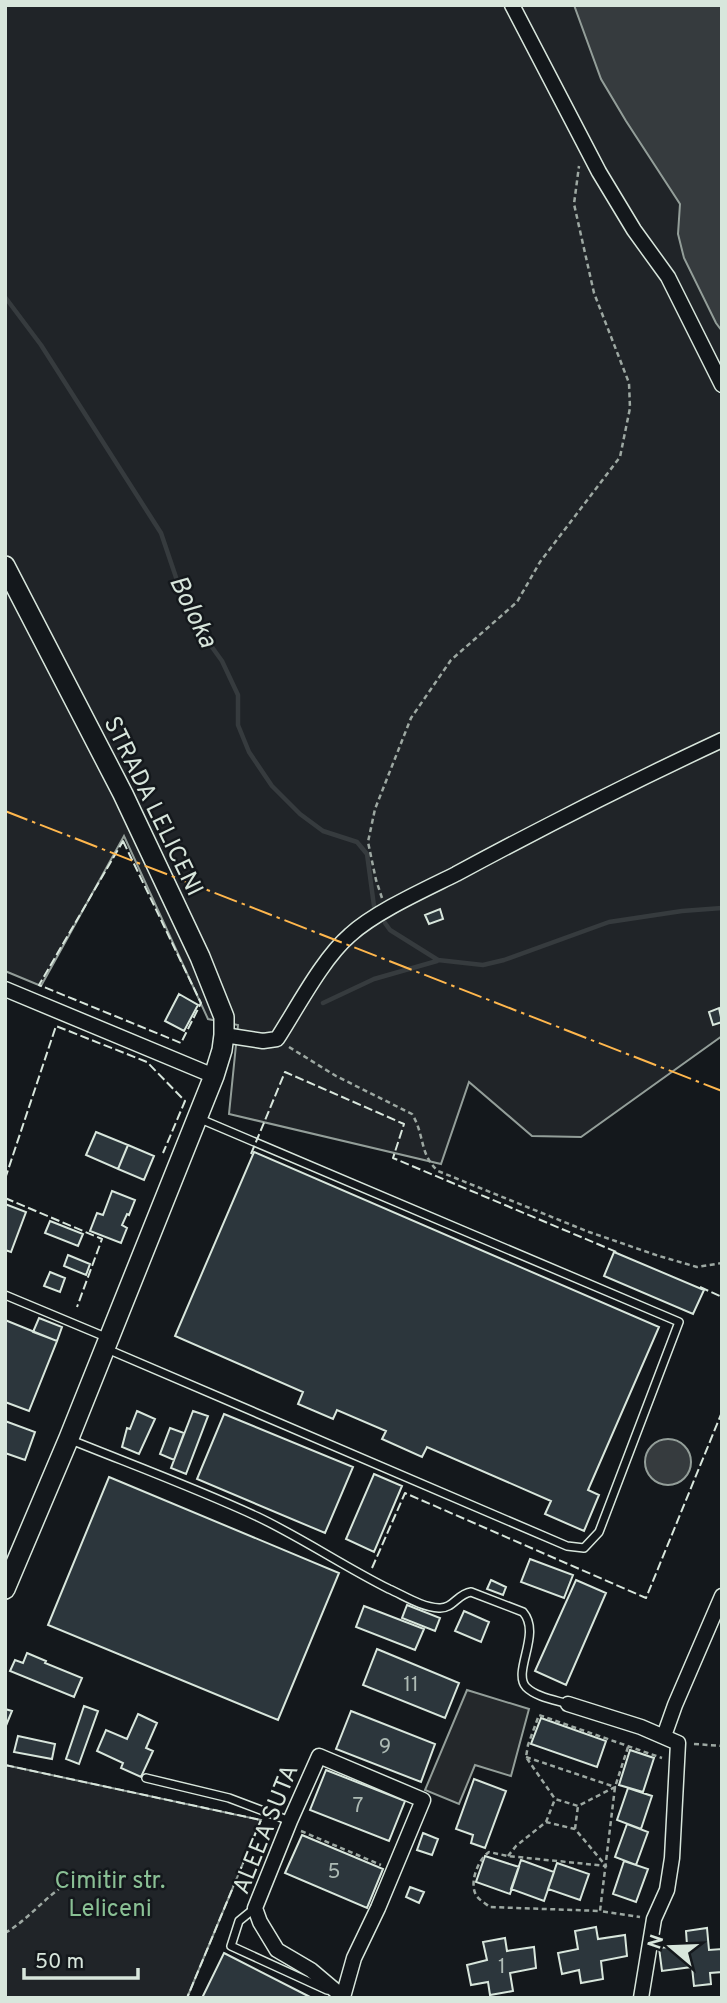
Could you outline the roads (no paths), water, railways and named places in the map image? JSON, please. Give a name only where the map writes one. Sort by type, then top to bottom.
[{"type":"main road","name":"STRADA LELICENI","points":[[5,566],[123,794],[209,978],[224,1017],[222,1050],[198,1118],[69,1438],[10,1563],[5,1589]]},
{"type":"street","points":[[512,5],[582,141],[634,230],[668,277],[722,385]]},
{"type":"street","points":[[224,1035],[263,1041],[277,1039],[342,943],[352,933],[387,910],[607,794],[722,740]]},
{"type":"street","points":[[5,989],[214,1076]]},
{"type":"street","points":[[641,1998],[653,1919],[667,1890],[672,1858],[671,1739],[675,1705],[722,1596]]},
{"type":"street","points":[[568,1704],[671,1739]]},
{"type":"street","name":"ALEEA SUTA","points":[[319,1756],[423,1800],[354,1958],[343,1998],[311,1970],[277,1950],[255,1908],[289,1823],[319,1756]]},
{"type":"lane","points":[[5,1294],[107,1343],[567,1546],[584,1548],[599,1532],[679,1322],[198,1118]]},
{"type":"lane","points":[[69,1438],[260,1518],[357,1573],[417,1602],[445,1608],[462,1595],[471,1592],[523,1612],[529,1619],[530,1637],[522,1673],[524,1684],[545,1697],[568,1704]]},
{"type":"lane","points":[[146,1778],[229,1798],[289,1823]]},
{"type":"lane","points":[[255,1908],[239,1921],[231,1946],[343,1998]]},
{"type":"waterway","name":"Boloka","points":[[5,297],[41,345],[161,533],[184,601],[222,661],[238,695],[238,725],[249,752],[272,786],[300,814],[323,831],[357,842],[367,854],[374,906]]},
{"type":"waterway","name":"Boloka","points":[[385,923],[390,930],[438,960],[483,965],[609,922],[722,908]]},
{"type":"waterway","points":[[323,1003],[374,979],[437,961]]},
{"type":"park label","name":"Cimitir str. Leliceni","points":[[110,1894]]}]
